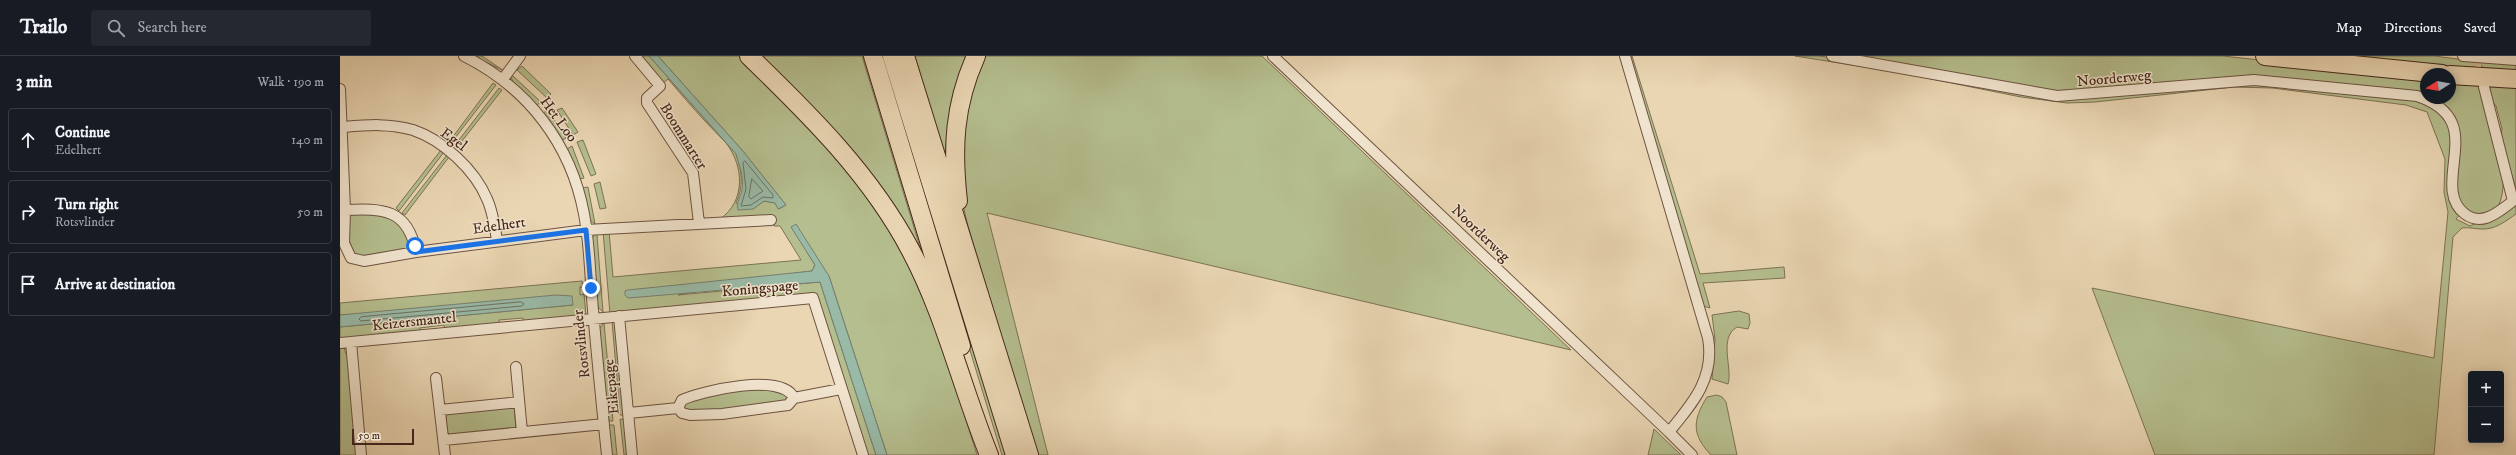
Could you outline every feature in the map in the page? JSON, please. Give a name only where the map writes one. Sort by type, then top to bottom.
[{"type":"highway","points":[[748,56],[811,117],[853,163],[891,217],[911,252],[927,288],[989,455]]},
{"type":"highway","points":[[873,56],[994,455]]},
{"type":"highway","points":[[892,56],[1015,455]]},
{"type":"highway","points":[[905,56],[1029,455]]},
{"type":"highway","points":[[963,241],[954,148],[956,119],[963,88],[976,56]]},
{"type":"highway","points":[[2265,56],[2420,72]]},
{"type":"highway","points":[[2456,75],[2516,79]]},
{"type":"street","name":"Het Loo","points":[[464,56],[503,79],[539,113],[560,143],[576,181],[586,230]]},
{"type":"street","points":[[503,79],[520,56]]},
{"type":"street","name":"Boommarter","points":[[635,56],[660,86],[647,98],[647,103],[693,173],[699,223]]},
{"type":"street","name":"Noorderweg","points":[[1273,56],[1692,455]]},
{"type":"street","points":[[1625,56],[1702,312],[1710,349],[1708,372],[1701,391],[1669,432]]},
{"type":"street","name":"Noorderweg","points":[[1832,56],[2062,97],[2254,80],[2417,96],[2440,107],[2452,123],[2455,139],[2453,193],[2461,211],[2472,218],[2484,218],[2496,214],[2514,200]]},
{"type":"street","points":[[2463,56],[2516,60]]},
{"type":"street","points":[[2484,87],[2514,200]]},
{"type":"street","name":"Edelhert","points":[[340,89],[343,127],[345,210],[344,242],[351,258],[364,261],[416,252],[586,230]]},
{"type":"street","name":"Egel","points":[[343,127],[381,124],[414,130],[439,144],[458,159],[478,183],[491,209],[497,241]]},
{"type":"street","points":[[345,210],[373,208],[397,216],[407,228],[416,252]]},
{"type":"street","points":[[586,230],[771,220]]},
{"type":"street","name":"Rotsvlinder","points":[[586,230],[607,455]]},
{"type":"street","name":"Koningspage","points":[[594,319],[813,298],[863,455]]},
{"type":"street","name":"Eikepage","points":[[619,316],[632,455]]},
{"type":"street","name":"Keizersmantel","points":[[340,343],[594,319]]},
{"type":"street","points":[[351,342],[362,455]]},
{"type":"street","points":[[516,367],[522,432]]},
{"type":"street","points":[[436,378],[445,455]]},
{"type":"street","points":[[678,408],[682,400],[691,396],[731,387],[772,387],[788,391],[794,398]]},
{"type":"street","points":[[678,408],[682,413],[690,415],[722,414],[788,405],[794,398],[841,389]]},
{"type":"street","points":[[440,410],[519,402]]},
{"type":"street","points":[[628,413],[678,408]]},
{"type":"street","points":[[444,440],[604,424]]},
{"type":"shaded area","points":[[474,56],[482,56],[504,71]]},
{"type":"shaded area","points":[[638,56],[649,56],[736,154],[740,167],[741,184],[736,203],[753,209],[764,201],[775,203],[779,209],[786,205],[742,150],[658,56],[740,56],[817,135],[853,177],[885,222],[914,277],[938,336],[977,455],[887,455],[829,276],[792,227],[815,265],[812,271],[782,275],[678,295],[820,282],[876,455],[867,455],[817,295],[610,314],[603,231],[609,231],[613,277],[801,260],[780,226],[774,226],[773,219],[720,219],[728,212],[734,203],[740,183],[739,172],[732,152],[726,143],[668,79],[662,84]]},
{"type":"shaded area","points":[[753,56],[862,56],[936,300],[903,230]]},
{"type":"shaded area","points":[[880,56],[885,56],[1009,455],[1002,455]]},
{"type":"shaded area","points":[[915,56],[968,56],[950,109],[944,162]]},
{"type":"shaded area","points":[[982,56],[1262,56],[1571,350],[987,213],[1048,455],[1036,455],[968,226],[957,180],[962,116]]},
{"type":"shaded area","points":[[1629,56],[1632,56],[1700,274],[1784,267],[1785,278],[1703,283],[1710,308],[1703,306]]},
{"type":"shaded area","points":[[1795,56],[1819,56],[1870,63],[2049,98],[2238,83],[2420,101],[2420,104],[2426,104],[2442,113],[2450,127],[2460,214],[2456,219],[2470,226],[2516,204],[2516,214],[2491,228],[2462,228],[2453,237],[2434,455],[2155,455],[2092,288],[2434,358],[2448,212],[2444,192],[2445,159],[2427,112],[2406,105],[2272,88],[2234,87],[2095,102],[2067,103],[2021,97],[1897,72]]},
{"type":"shaded area","points":[[1847,56],[2223,56],[2420,77],[2420,95],[2262,78],[2060,95]]},
{"type":"shaded area","points":[[2307,56],[2434,56],[2473,61],[2475,69],[2482,67],[2481,62],[2516,62],[2516,74]]},
{"type":"shaded area","points":[[522,66],[551,94],[547,98],[517,70]]},
{"type":"shaded area","points":[[513,76],[541,102],[537,105],[513,82],[511,77]]},
{"type":"shaded area","points":[[2456,80],[2516,85],[2516,188],[2500,138],[2502,129],[2496,106],[2490,98],[2502,157],[2503,173],[2503,188],[2500,201],[2495,211],[2477,215],[2462,207],[2457,192],[2459,134],[2436,104],[2456,104]]},
{"type":"shaded area","points":[[493,83],[496,85],[448,147],[446,146]]},
{"type":"shaded area","points":[[499,88],[502,90],[455,150],[452,149]]},
{"type":"shaded area","points":[[562,108],[578,132],[573,135],[557,110]]},
{"type":"shaded area","points":[[548,110],[566,138],[563,140],[543,113]]},
{"type":"shaded area","points":[[583,140],[596,174],[591,176],[577,142]]},
{"type":"shaded area","points":[[572,146],[584,178],[580,179],[567,149]]},
{"type":"shaded area","points":[[441,150],[444,152],[399,211],[396,208]]},
{"type":"shaded area","points":[[447,155],[449,157],[405,215],[402,213]]},
{"type":"shaded area","points":[[600,182],[606,208],[600,209],[594,184]]},
{"type":"shaded area","points":[[588,187],[595,224],[590,220],[582,188]]},
{"type":"shaded area","points":[[370,212],[398,221],[410,244],[409,249],[369,258],[356,256],[348,236],[348,221],[350,215]]},
{"type":"shaded area","points":[[595,233],[597,235],[603,312],[598,307],[591,241]]},
{"type":"shaded area","points":[[582,281],[583,287],[580,287],[580,295],[584,294],[586,315],[583,316],[524,322],[523,318],[499,320],[499,324],[445,329],[444,325],[420,328],[420,332],[340,339],[340,327],[573,305],[340,315],[340,303]]},
{"type":"shaded area","points":[[1739,311],[1749,314],[1750,323],[1748,329],[1737,327],[1731,332],[1728,338],[1728,384],[1712,379],[1715,339],[1712,315]]},
{"type":"shaded area","points":[[612,321],[617,326],[625,415],[620,415]]},
{"type":"shaded area","points":[[604,323],[613,421],[609,421],[599,329]]},
{"type":"shaded area","points":[[344,347],[346,354],[349,353],[358,455],[340,455],[340,348]]},
{"type":"shaded area","points":[[752,388],[785,392],[789,401],[763,407],[689,412],[683,407],[685,403],[707,394]]},
{"type":"shaded area","points":[[1717,395],[1722,397],[1726,402],[1737,455],[1711,455],[1700,441],[1697,434],[1697,421],[1702,406],[1707,397]]},
{"type":"shaded area","points":[[514,406],[516,429],[447,435],[446,412]]},
{"type":"shaded area","points":[[620,419],[626,420],[629,455],[624,455]]},
{"type":"shaded area","points":[[608,425],[614,425],[617,455],[611,455]]},
{"type":"shaded area","points":[[1654,429],[1680,454],[1681,455],[1648,455]]},
{"type":"water","points":[[649,56],[658,56],[742,150],[786,205],[778,209],[775,203],[764,201],[753,209],[738,210],[742,180],[736,154]]},
{"type":"water","points":[[796,224],[829,276],[887,455],[876,455],[820,282],[628,298],[625,295],[625,291],[628,290],[812,271],[815,265],[791,227]]},
{"type":"water","points":[[556,295],[572,296],[573,305],[340,327],[340,315]]},
{"type":"tunnel","points":[[2476,56],[2483,81]]},
{"type":"route","points":[[415,246],[416,252],[586,230],[591,288]]}]
